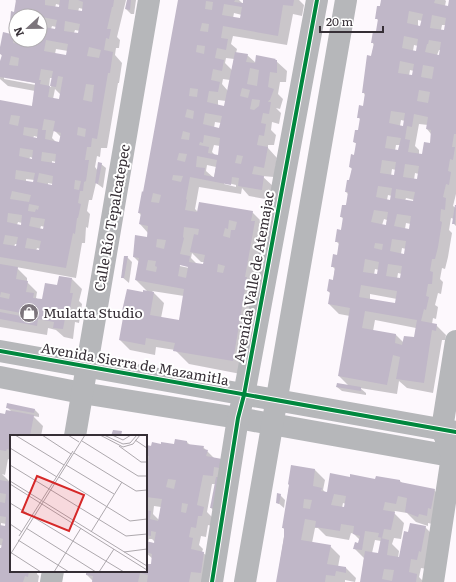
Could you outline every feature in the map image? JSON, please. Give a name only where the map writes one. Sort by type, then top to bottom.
[{"type":"street","name":"Calle Río Tepalcatepec","points":[[75,435],[149,0]]},
{"type":"street","name":"Avenida Valle de Atemajac","points":[[212,582],[238,418],[244,395],[317,0]]},
{"type":"street","points":[[245,582],[346,0]]},
{"type":"street","points":[[433,582],[454,457],[449,431],[456,341]]},
{"type":"street","name":"Avenida Sierra de Mazamitla","points":[[0,351],[449,431]]},
{"type":"street","points":[[0,377],[82,393],[238,418],[454,457]]},
{"type":"street","points":[[51,582],[53,572]]},
{"type":"building","points":[[16,0],[45,0],[45,5],[59,7],[60,0],[69,0],[68,9],[82,11],[83,2],[78,0],[114,0],[107,29],[111,29],[109,39],[106,38],[104,50],[113,52],[110,73],[108,73],[97,139],[92,138],[91,147],[87,147],[85,160],[89,160],[86,181],[84,182],[83,191],[80,191],[78,203],[81,204],[66,268],[0,257],[0,100],[32,106],[35,83],[0,77],[0,61],[2,55],[0,54],[0,47],[3,32],[8,33],[8,48],[45,48],[44,51],[66,55],[68,44],[48,40],[48,28],[55,29],[57,20],[48,18],[48,8],[15,8]],"holes":[[[65,21],[80,24],[78,33],[64,31]],[[89,47],[101,50],[99,58],[87,56]],[[11,56],[19,58],[18,66],[9,65]],[[41,69],[53,71],[50,86],[40,84],[41,80],[39,80]],[[58,76],[63,77],[59,99],[48,97],[50,86],[56,87]],[[86,84],[94,85],[92,102],[83,100]],[[11,115],[20,116],[18,126],[9,124]],[[44,119],[55,121],[53,131],[61,133],[59,142],[45,139],[46,130],[42,130]],[[24,127],[38,129],[37,138],[23,135]],[[78,127],[86,129],[85,137],[77,135]],[[20,148],[33,150],[32,159],[19,156]],[[42,152],[56,154],[55,163],[41,161]],[[16,170],[35,173],[33,182],[15,179]],[[39,173],[53,176],[52,185],[37,182]],[[75,180],[81,181],[79,190],[74,189]],[[12,191],[31,195],[29,202],[10,199]],[[29,204],[39,206],[38,210],[36,209],[35,212],[28,211]],[[8,213],[22,215],[21,225],[7,222]],[[31,217],[45,219],[43,229],[29,226]],[[5,235],[18,237],[16,246],[3,244]],[[27,238],[41,241],[39,250],[25,248]]]},
{"type":"building","points":[[127,0],[131,0],[130,10],[125,9]]},
{"type":"building","points":[[178,0],[235,0],[234,2],[243,3],[243,0],[294,0],[293,6],[283,5],[278,36],[223,26],[221,38],[228,39],[226,50],[217,48],[215,58],[224,60],[222,71],[213,69],[211,80],[220,82],[218,92],[209,91],[207,102],[224,106],[235,52],[248,54],[246,62],[255,63],[256,55],[277,60],[277,73],[270,72],[268,87],[274,89],[268,102],[271,102],[269,114],[263,113],[261,123],[266,124],[264,136],[259,135],[257,145],[268,147],[264,168],[254,166],[252,174],[264,176],[262,190],[238,186],[239,178],[232,177],[231,185],[190,177],[186,199],[185,210],[197,212],[199,202],[253,211],[251,221],[255,221],[233,361],[173,351],[175,343],[146,338],[145,345],[119,340],[124,312],[122,311],[127,289],[143,292],[143,290],[154,292],[150,315],[179,320],[184,289],[135,280],[139,258],[133,257],[135,235],[147,237],[148,226],[139,224],[141,213],[138,213],[142,191],[143,192]],"holes":[[[206,1],[213,2],[212,10],[205,9]],[[224,4],[242,7],[240,18],[222,15]],[[202,23],[209,24],[208,32],[200,31]],[[197,45],[205,46],[204,54],[196,52]],[[250,68],[259,70],[257,86],[247,84]],[[190,88],[198,89],[197,97],[189,96]],[[242,88],[250,90],[248,98],[240,96]],[[252,99],[260,100],[259,106],[254,110],[250,109]],[[187,109],[194,111],[193,119],[185,117]],[[205,113],[222,116],[219,128],[203,124]],[[183,131],[190,133],[189,140],[181,139]],[[204,135],[220,138],[218,155],[208,153],[209,147],[199,145],[200,142],[203,143]],[[179,153],[187,154],[185,162],[177,160]],[[237,155],[243,156],[241,164],[235,163]],[[197,156],[217,160],[214,177],[204,175],[205,168],[196,167]],[[173,175],[183,176],[181,182],[172,180]],[[153,193],[161,195],[159,203],[151,202]],[[229,220],[237,222],[235,230],[231,230],[230,238],[223,236],[225,228],[228,229]],[[184,227],[199,229],[198,235],[194,234],[190,252],[205,255],[203,264],[189,262],[190,256],[180,254],[184,238]],[[157,239],[166,240],[164,249],[156,247]],[[148,260],[156,261],[155,266],[157,267],[156,272],[146,270]],[[218,264],[225,266],[223,273],[217,272]],[[180,265],[188,267],[186,278],[178,276]]]},
{"type":"building","points":[[381,0],[435,0],[434,3],[448,6],[449,0],[456,0],[456,134],[454,134],[452,147],[455,147],[453,160],[450,159],[448,171],[451,172],[449,185],[446,184],[443,197],[446,198],[445,210],[441,209],[440,221],[442,222],[438,247],[435,259],[432,259],[430,271],[433,272],[432,284],[428,284],[426,296],[429,297],[426,310],[424,309],[421,321],[437,324],[436,331],[432,330],[424,383],[396,379],[400,357],[393,355],[387,385],[338,376],[350,308],[328,304],[330,292],[327,291],[329,279],[333,280],[335,267],[331,267],[333,254],[337,255],[339,242],[335,242],[337,229],[341,230],[343,217],[340,217],[342,205],[346,205],[348,192],[345,192],[347,180],[349,180],[352,168],[349,167],[351,154],[354,155],[356,143],[353,142],[355,130],[358,130],[360,118],[357,118],[359,105],[363,106],[365,93],[362,93],[367,55],[371,56],[374,43],[371,43],[373,31],[376,31],[378,19],[375,19],[377,6],[380,6]],"holes":[[[409,11],[423,14],[420,26],[407,23]],[[432,15],[446,18],[444,30],[430,28]],[[404,36],[418,39],[416,51],[402,48]],[[429,40],[441,42],[439,55],[425,52]],[[400,61],[414,64],[412,75],[398,73]],[[423,65],[434,67],[432,79],[421,77]],[[419,90],[430,92],[428,103],[417,101]],[[391,111],[405,113],[403,126],[389,123]],[[414,114],[428,117],[426,129],[431,130],[430,143],[424,142],[422,154],[408,152],[410,140],[405,139],[407,126],[412,127]],[[387,136],[401,138],[398,150],[385,148]],[[382,160],[396,162],[394,175],[380,173]],[[405,164],[419,166],[417,179],[403,177]],[[378,186],[392,188],[390,200],[376,197]],[[396,189],[415,192],[413,201],[395,198]],[[374,210],[388,212],[386,225],[371,222]],[[397,214],[411,216],[409,229],[394,226]],[[392,239],[406,241],[404,254],[390,251]],[[375,243],[383,244],[382,250],[374,248]],[[365,259],[379,262],[377,274],[363,272]],[[388,264],[402,266],[400,278],[386,276]],[[361,285],[397,291],[395,303],[359,297]],[[365,311],[417,320],[414,337],[404,336],[402,345],[395,343],[396,334],[362,328]]]},
{"type":"building","points":[[98,162],[102,163],[98,184],[95,183]]},
{"type":"building","points":[[455,205],[455,224],[452,224]]},
{"type":"building","points":[[124,256],[128,256],[124,278],[121,278]]},
{"type":"building","points":[[0,264],[18,267],[16,279],[28,281],[26,292],[34,293],[33,298],[42,299],[45,283],[57,285],[59,276],[72,278],[70,293],[73,293],[69,314],[66,313],[63,329],[53,328],[54,322],[38,319],[37,326],[0,319],[0,312],[21,316],[21,313],[0,309],[0,297],[9,299],[10,294],[1,292],[0,296]]},
{"type":"building","points":[[337,383],[361,387],[361,391],[336,387]]},
{"type":"building","points":[[7,403],[35,409],[34,413],[6,408]]},
{"type":"building","points":[[6,410],[34,415],[30,435],[10,435],[10,450],[7,449],[6,451],[0,450],[0,413],[5,414]]},
{"type":"building","points":[[113,430],[122,431],[121,435],[111,435]]},
{"type":"building","points":[[175,439],[187,441],[187,444],[204,446],[203,449],[208,450],[206,456],[222,459],[220,468],[214,467],[213,476],[203,475],[197,505],[204,507],[202,516],[198,516],[196,528],[191,527],[189,537],[193,538],[191,549],[204,552],[201,573],[191,572],[189,582],[147,582],[148,575],[140,573],[147,572],[147,564],[151,564],[152,554],[147,552],[147,541],[154,543],[156,532],[151,531],[151,536],[147,535],[147,510],[151,511],[150,519],[158,521],[162,499],[147,497],[147,464],[149,456],[147,455],[147,445],[151,446],[152,442],[161,444],[161,442],[174,444]],"holes":[[[168,479],[176,480],[174,489],[166,487]],[[182,503],[188,504],[186,513],[181,512]]]},
{"type":"building","points":[[291,465],[315,469],[313,486],[322,488],[321,491],[327,492],[330,473],[350,477],[350,474],[375,479],[376,476],[400,480],[400,482],[435,489],[431,509],[428,508],[427,516],[419,514],[418,517],[405,512],[407,498],[398,496],[396,504],[385,502],[383,510],[395,512],[391,530],[384,529],[382,538],[378,537],[379,533],[365,531],[362,550],[353,549],[355,542],[358,543],[360,536],[353,534],[354,526],[341,524],[340,531],[315,527],[316,521],[305,519],[301,540],[331,545],[327,564],[346,567],[346,573],[336,571],[335,576],[326,575],[325,582],[276,582],[284,537],[284,528],[282,528]],"holes":[[[334,494],[346,496],[344,507],[331,505]],[[304,499],[312,500],[310,509],[303,508]]]},
{"type":"building","points":[[216,477],[219,477],[214,508],[210,508]]},
{"type":"building","points":[[0,480],[10,482],[10,572],[29,572],[28,577],[25,576],[23,582],[0,582],[0,548],[3,539],[0,538],[0,525],[5,526],[6,517],[0,516],[0,502],[5,503],[6,494],[0,493]]},
{"type":"building","points":[[277,493],[281,494],[279,504],[276,503]]},
{"type":"building","points":[[410,523],[426,526],[421,552],[419,551],[417,560],[411,559],[409,572],[417,574],[416,582],[360,582],[365,551],[378,553],[381,538],[389,540],[387,555],[399,557],[404,531],[408,532]],"holes":[[[384,569],[394,570],[392,581],[382,579]]]},
{"type":"building","points":[[86,572],[140,573],[138,582],[92,582],[93,576],[86,575]]},
{"type":"cycle path","points":[[212,582],[238,418],[244,395],[317,0]]},
{"type":"cycle path","points":[[0,351],[456,432]]},
{"type":"place","name":"Mulatta Studio","points":[[29,313]]}]
